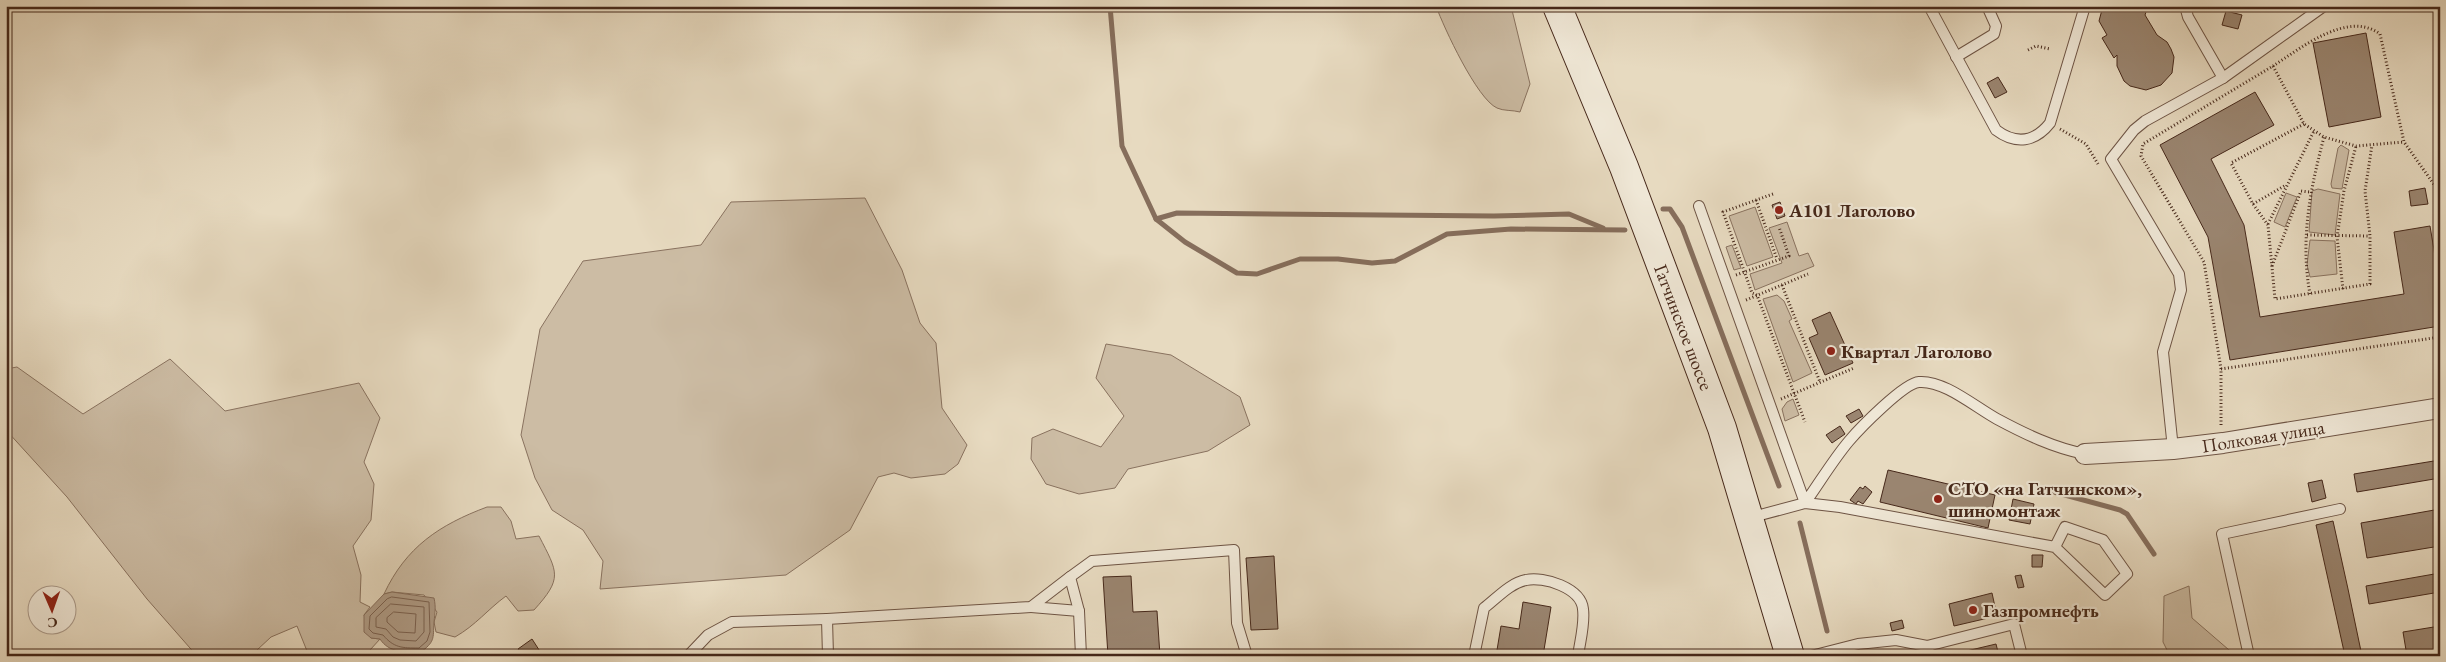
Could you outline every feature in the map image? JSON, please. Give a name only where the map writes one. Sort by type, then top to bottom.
[{"type":"main road","name":"Гатчинское шоссе","points":[[1557,6],[1624,167],[1722,428],[1790,656]]},
{"type":"street","name":"Полковая улица","points":[[2085,454],[2173,449],[2223,443],[2440,408]]},
{"type":"lane","points":[[1929,6],[1996,130],[2006,137],[2017,140],[2033,139],[2043,132],[2050,123],[2085,6]]},
{"type":"lane","points":[[1956,56],[1994,34],[1996,26],[1987,6]]},
{"type":"lane","points":[[2185,6],[2188,17],[2223,78]]},
{"type":"lane","points":[[2173,449],[2162,352],[2181,290],[2179,274],[2111,159],[2134,130],[2145,121],[2223,78],[2324,6]]},
{"type":"lane","points":[[1699,206],[1771,403],[1805,503]]},
{"type":"lane","points":[[1805,503],[1850,440],[1906,387],[1916,382],[1931,382],[1954,392],[1984,412],[2048,444],[2085,454]]},
{"type":"lane","points":[[1749,518],[1805,503],[1840,507],[2055,546],[2105,595],[2128,574],[2103,540],[2064,527],[2055,546]]},
{"type":"lane","points":[[2249,656],[2222,534],[2340,509]]},
{"type":"lane","points":[[1031,606],[1092,561],[1234,550],[1237,623],[1247,656]]},
{"type":"lane","points":[[1070,577],[1079,611],[1081,656]]},
{"type":"lane","points":[[1474,656],[1484,608],[1514,585],[1527,579],[1558,584],[1575,593],[1583,607],[1578,656]]},
{"type":"lane","points":[[688,656],[708,635],[732,622],[827,619],[1031,606],[1079,611]]},
{"type":"lane","points":[[827,619],[828,656]]},
{"type":"lane","points":[[1811,656],[1858,644],[1896,640],[1928,651],[2014,624],[2022,656]]},
{"type":"path","points":[[2436,6],[2440,22]]},
{"type":"path","points":[[2223,443],[2220,402],[2221,369],[2204,262],[2141,156],[2143,144],[2331,31],[2366,26],[2373,28],[2383,39],[2404,142],[2440,193]]},
{"type":"path","points":[[2028,50],[2036,46],[2050,49]]},
{"type":"path","points":[[2273,66],[2304,124],[2324,137],[2356,146],[2404,142]]},
{"type":"path","points":[[2050,123],[2086,144],[2098,165]]},
{"type":"path","points":[[2268,225],[2253,204],[2231,163],[2304,124]]},
{"type":"path","points":[[2314,131],[2268,225],[2275,299],[2370,284],[2370,236],[2365,191],[2372,146]]},
{"type":"path","points":[[2310,294],[2304,264],[2310,192],[2324,137]]},
{"type":"path","points":[[2343,289],[2337,237],[2344,191],[2356,146]]},
{"type":"path","points":[[2253,204],[2286,185]]},
{"type":"path","points":[[2271,268],[2301,191],[2310,192]]},
{"type":"path","points":[[1773,194],[1723,212],[1752,292],[1757,295],[1805,422]]},
{"type":"path","points":[[1756,200],[1777,259]]},
{"type":"path","points":[[1726,278],[1789,256],[1778,227]]},
{"type":"path","points":[[2307,235],[2337,237],[2370,236]]},
{"type":"path","points":[[1735,304],[1808,274]]},
{"type":"path","points":[[1782,285],[1820,382]]},
{"type":"path","points":[[2221,369],[2440,336]]},
{"type":"path","points":[[1771,403],[1854,368]]},
{"type":"shaded area","points":[[1436,6],[1511,6],[1530,84],[1520,112],[1497,108],[1480,91],[1462,62]]},
{"type":"shaded area","points":[[2341,145],[2349,150],[2342,189],[2332,188],[2331,184],[2338,148]]},
{"type":"shaded area","points":[[2318,189],[2340,194],[2335,235],[2309,232],[2312,191]]},
{"type":"shaded area","points":[[2286,193],[2297,197],[2285,227],[2274,222]]},
{"type":"shaded area","points":[[865,198],[902,270],[920,323],[936,343],[942,408],[967,445],[958,464],[945,474],[911,478],[894,473],[878,477],[850,530],[786,575],[600,589],[603,561],[583,530],[552,510],[535,478],[521,435],[540,329],[583,261],[701,245],[731,202]]},
{"type":"shaded area","points":[[1755,207],[1773,257],[1747,266],[1729,216]]},
{"type":"shaded area","points":[[1787,222],[1799,256],[1808,253],[1814,266],[1755,290],[1750,274],[1782,263],[1769,228]]},
{"type":"shaded area","points":[[2310,240],[2335,241],[2337,274],[2310,277],[2307,265]]},
{"type":"shaded area","points":[[1732,245],[1741,268],[1734,270],[1726,247]]},
{"type":"shaded area","points":[[1777,295],[1784,301],[1792,319],[1789,321],[1812,373],[1793,382],[1763,299]]},
{"type":"shaded area","points":[[1106,344],[1171,355],[1240,397],[1250,425],[1208,451],[1128,469],[1115,488],[1079,494],[1046,484],[1031,459],[1032,438],[1053,429],[1101,447],[1124,416],[1096,378]]},
{"type":"shaded area","points":[[170,359],[225,411],[359,383],[380,418],[364,462],[374,484],[371,520],[353,546],[361,575],[360,602],[370,607],[364,615],[371,638],[380,639],[370,650],[369,656],[309,656],[297,626],[271,637],[257,650],[257,656],[197,656],[147,599],[67,497],[6,430],[6,369],[17,367],[83,414]]},
{"type":"shaded area","points":[[1793,399],[1799,415],[1785,421],[1782,409],[1787,402]]},
{"type":"shaded area","points":[[487,507],[501,507],[511,521],[516,539],[539,536],[553,567],[554,575],[550,590],[534,610],[518,611],[506,596],[469,628],[455,637],[436,632],[434,622],[437,612],[424,595],[392,592],[384,594],[403,563],[426,540],[439,530]]},
{"type":"shaded area","points":[[2189,586],[2192,618],[2236,656],[2170,656],[2163,642],[2164,596]]},
{"type":"water","points":[[392,592],[434,598],[433,637],[431,643],[420,653],[403,652],[393,649],[384,644],[380,639],[371,638],[364,632],[364,615],[384,594]]},
{"type":"building","points":[[2103,6],[2148,6],[2145,15],[2157,35],[2167,42],[2174,57],[2172,73],[2161,85],[2146,90],[2130,86],[2124,81],[2117,66],[2117,55],[2114,58],[2102,38],[2107,35],[2099,21]]},
{"type":"building","points":[[2226,11],[2242,15],[2238,29],[2222,25]]},
{"type":"building","points":[[2366,33],[2381,117],[2329,127],[2313,43]]},
{"type":"building","points":[[1998,77],[2007,92],[1995,98],[1987,83]]},
{"type":"building","points":[[2255,92],[2274,125],[2211,159],[2244,225],[2260,317],[2404,294],[2394,232],[2430,226],[2440,286],[2440,326],[2230,360],[2208,237],[2160,145]]},
{"type":"building","points":[[2425,188],[2428,204],[2411,206],[2409,191]]},
{"type":"building","name":"А101 Лаголово","points":[[1780,202],[1785,216],[1777,219],[1772,205]]},
{"type":"building","name":"Квартал Лаголово","points":[[1830,312],[1853,363],[1825,375],[1809,338],[1818,334],[1812,320]]},
{"type":"building","points":[[1859,409],[1863,416],[1851,423],[1846,416]]},
{"type":"building","points":[[1840,426],[1845,434],[1832,443],[1826,435]]},
{"type":"building","points":[[2440,460],[2440,478],[2357,492],[2354,474]]},
{"type":"building","name":"СТО «на Гатчинском», шиномонтаж","points":[[1888,470],[1995,495],[1988,528],[1880,502]]},
{"type":"building","points":[[2322,480],[2326,498],[2312,502],[2308,483]]},
{"type":"building","points":[[1865,486],[1872,492],[1863,504],[1858,501],[1856,504],[1850,500],[1860,487],[1863,489]]},
{"type":"building","points":[[2013,499],[2034,504],[2030,524],[2009,520]]},
{"type":"building","points":[[2440,509],[2440,546],[2367,558],[2361,523]]},
{"type":"building","points":[[2333,521],[2362,656],[2345,656],[2316,525]]},
{"type":"building","points":[[2032,555],[2043,555],[2042,567],[2032,567]]},
{"type":"building","points":[[1274,556],[1278,629],[1251,630],[1246,558]]},
{"type":"building","points":[[2440,573],[2440,592],[2369,604],[2366,586]]},
{"type":"building","points":[[2021,575],[2024,587],[2018,588],[2015,576]]},
{"type":"building","points":[[1131,576],[1133,612],[1157,611],[1160,656],[1108,656],[1103,577]]},
{"type":"building","name":"Газпромнефть","points":[[1992,593],[1997,616],[1954,626],[1949,604]]},
{"type":"building","points":[[1523,602],[1551,607],[1543,656],[1496,656],[1501,626],[1519,629]]},
{"type":"building","points":[[1902,620],[1904,628],[1892,631],[1890,623]]},
{"type":"building","points":[[2440,626],[2440,656],[2407,656],[2403,632]]},
{"type":"building","points":[[532,639],[543,656],[523,656],[518,649]]},
{"type":"building","points":[[1996,644],[1999,656],[1954,656],[1954,654]]},
{"type":"building","points":[[1005,651],[1011,656],[914,656],[960,655]]},
{"type":"waterway","points":[[1110,6],[1122,146],[1156,219],[1185,242],[1237,273],[1257,274],[1300,259],[1338,259],[1372,263],[1395,261],[1447,234],[1511,229],[1625,230]]},
{"type":"waterway","points":[[1663,209],[1670,209],[1682,227],[1779,486]]},
{"type":"waterway","points":[[1156,219],[1177,213],[1494,216],[1569,214],[1603,228]]},
{"type":"waterway","points":[[2039,488],[2120,510],[2127,514],[2154,554]]},
{"type":"waterway","points":[[1800,523],[1827,631]]},
{"type":"place","name":"А101 Лаголово","points":[[1779,210]]},
{"type":"place","name":"Квартал Лаголово","points":[[1831,351]]},
{"type":"place","name":"СТО «на Гатчинском», шиномонтаж","points":[[1938,499]]},
{"type":"place","name":"Газпромнефть","points":[[1973,610]]}]
